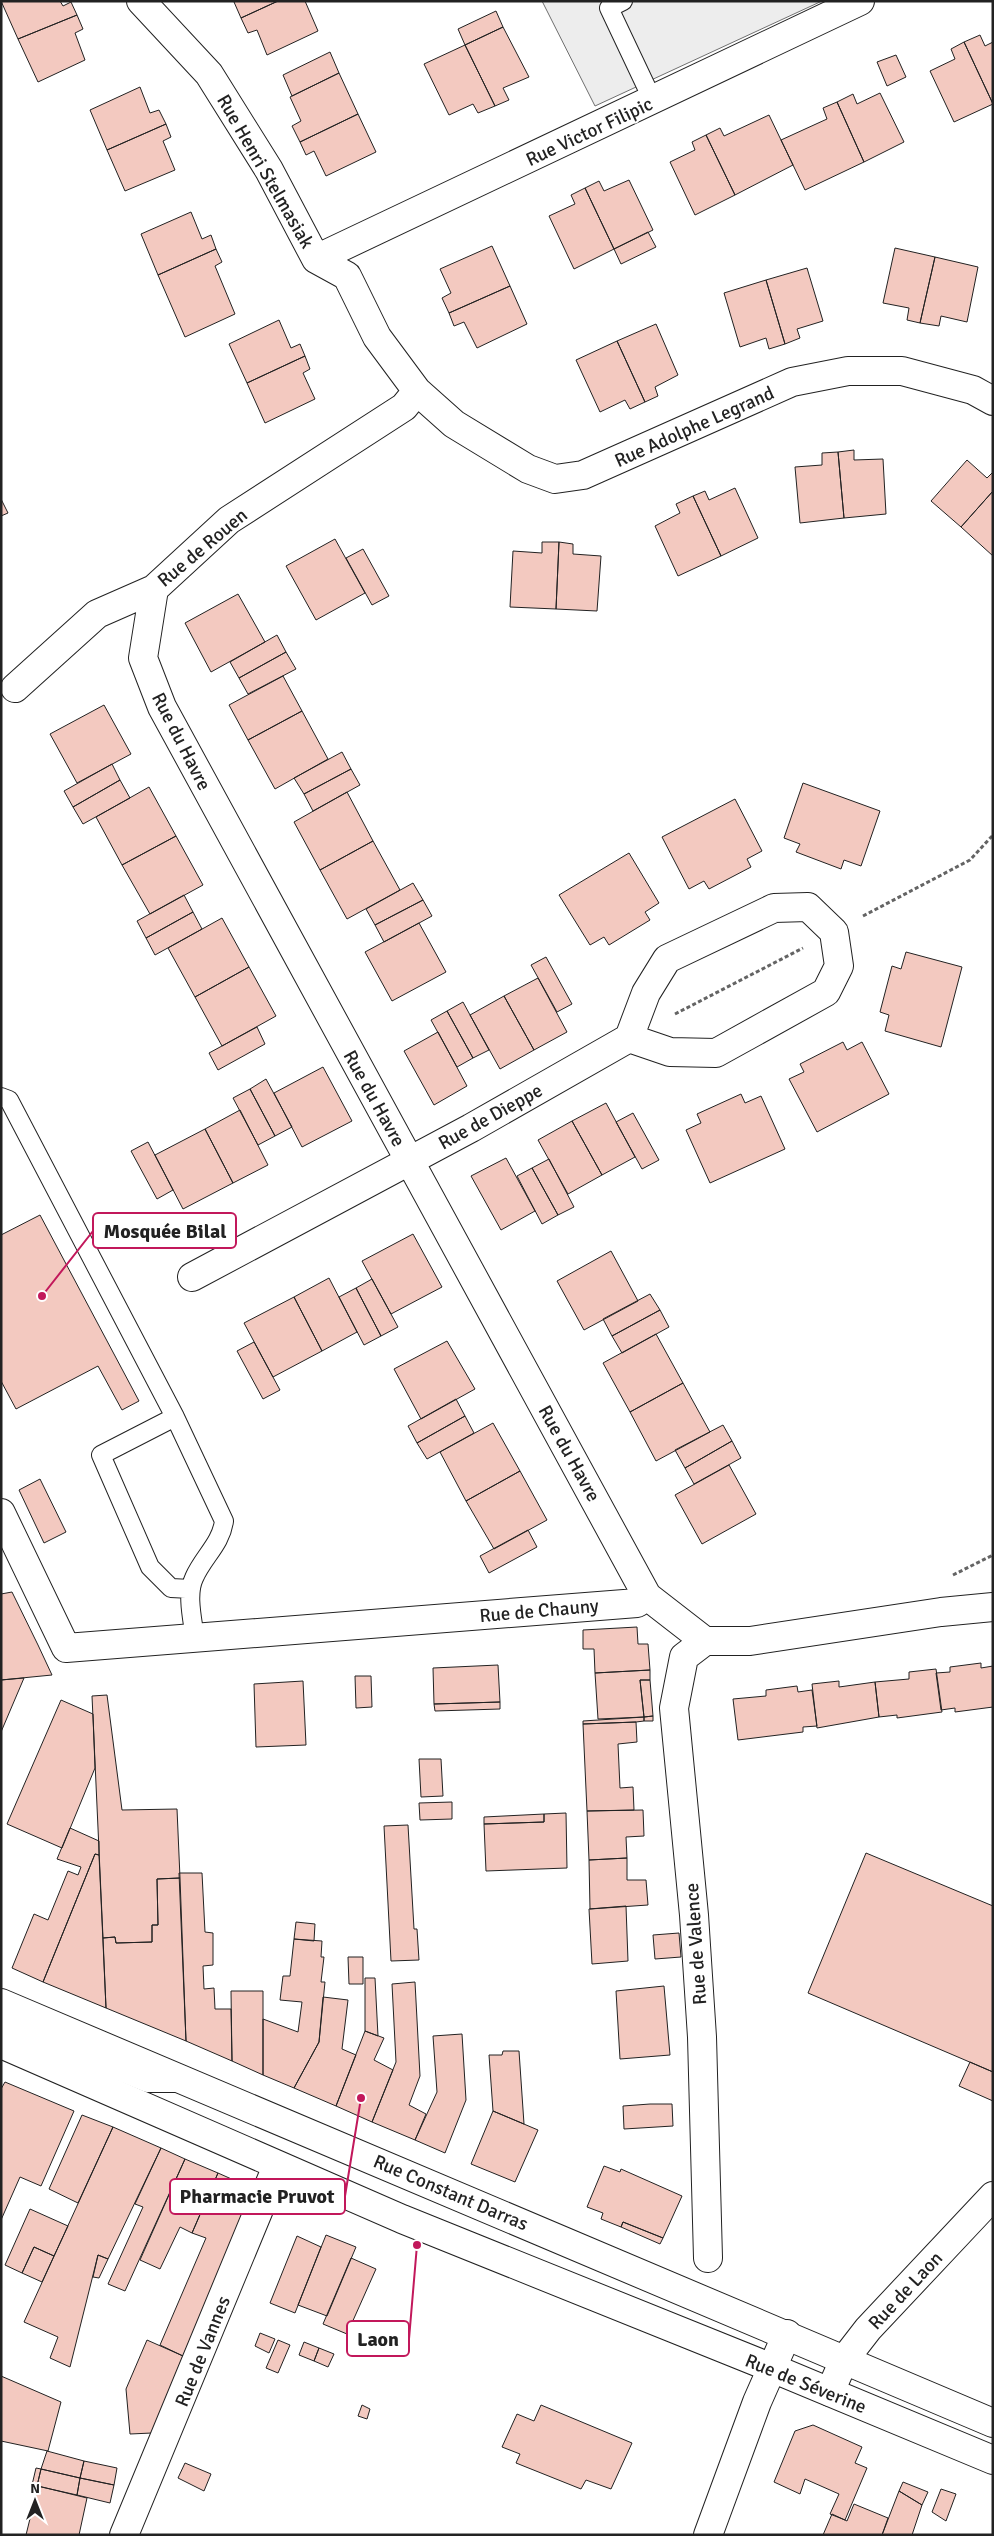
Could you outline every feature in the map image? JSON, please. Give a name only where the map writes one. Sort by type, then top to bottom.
[{"type":"street","name":"Rue Henri Stelmasiak","points":[[141,1],[209,74],[269,170],[316,259],[347,276],[377,336],[417,391]]},
{"type":"street","name":"Rue Victor Filipic","points":[[316,259],[858,2]]},
{"type":"street","name":"Rue Adolphe Legrand","points":[[417,391],[454,424],[528,469],[555,479],[583,475],[792,382],[848,371],[902,371],[973,390],[993,401]]},
{"type":"street","name":"Rue de Rouen","points":[[15,688],[97,614],[154,589],[230,520],[404,408],[417,391]]},
{"type":"street","name":"Rue du Havre","points":[[154,589],[143,658],[162,707],[647,1596]]},
{"type":"street","points":[[808,907],[834,932],[839,966],[826,992],[716,1053],[670,1052],[629,1038],[646,993],[667,959],[774,908],[808,907]]},
{"type":"street","name":"Rue de Dieppe","points":[[192,1278],[471,1128],[629,1038]]},
{"type":"street","name":"Rue de Chauny","points":[[1,1513],[66,1648],[637,1602],[647,1596]]},
{"type":"street","points":[[647,1596],[705,1641],[750,1640],[941,1612],[993,1607]]},
{"type":"street","name":"Rue de Valence","points":[[705,1641],[684,1657],[674,1708],[696,1943],[702,2036],[708,2258]]},
{"type":"street","name":"Rue Constant Darras","points":[[1,2003],[844,2360]]},
{"type":"street","points":[[1,2044],[277,2166]]},
{"type":"street","name":"Rue de Séverine","points":[[277,2166],[993,2460]]},
{"type":"street","name":"Rue de Vannes","points":[[124,2535],[277,2166]]},
{"type":"street","name":"Rue de Laon","points":[[830,2392],[844,2360],[868,2329],[993,2196]]},
{"type":"street","points":[[708,2535],[786,2334]]},
{"type":"street","name":"Rue de Séverine","points":[[844,2360],[993,2423]]},
{"type":"lane","points":[[623,1],[609,8],[654,100]]},
{"type":"lane","points":[[1,1097],[10,1100],[175,1417],[224,1521],[222,1534],[194,1578],[191,1589],[195,1639]]},
{"type":"lane","points":[[175,1417],[101,1455],[150,1567],[171,1588],[191,1589]]},
{"type":"lane","points":[[1,2023],[147,2083],[193,2083]]},
{"type":"shaded area","points":[[542,1],[822,1],[595,106]]},
{"type":"building","points":[[1,1],[60,1],[63,6],[71,2],[77,15],[18,39]]},
{"type":"building","points":[[278,1],[241,18],[234,2]]},
{"type":"building","points":[[278,1],[305,1],[318,31],[267,55],[257,30],[248,33],[241,18]]},
{"type":"building","points":[[496,11],[503,27],[465,45],[458,29]]},
{"type":"building","points":[[77,15],[83,29],[75,33],[85,60],[38,82],[18,39]]},
{"type":"building","points":[[503,27],[529,77],[503,88],[509,100],[495,106],[465,45]]},
{"type":"building","points":[[980,35],[985,46],[993,42],[993,104],[964,42]]},
{"type":"building","points":[[964,42],[993,104],[954,122],[930,71],[955,59],[951,49]]},
{"type":"building","points":[[465,45],[495,106],[478,113],[473,104],[449,115],[424,64]]},
{"type":"building","points":[[330,52],[339,73],[292,96],[283,75]]},
{"type":"building","points":[[896,55],[906,77],[887,86],[877,62]]},
{"type":"building","points":[[339,73],[358,114],[300,142],[292,126],[301,121],[290,97]]},
{"type":"building","points":[[140,87],[150,113],[159,110],[166,124],[107,150],[90,110]]},
{"type":"building","points":[[880,93],[904,142],[864,162],[837,102],[853,94],[857,104]]},
{"type":"building","points":[[837,102],[864,162],[805,190],[781,140],[827,119],[823,108]]},
{"type":"building","points":[[358,114],[376,152],[326,176],[314,151],[306,155],[300,142]]},
{"type":"building","points":[[769,115],[793,165],[735,195],[706,135],[720,128],[724,136]]},
{"type":"building","points":[[166,124],[171,137],[163,141],[175,170],[125,191],[107,150]]},
{"type":"building","points":[[706,135],[735,195],[695,215],[670,162],[695,150],[692,142]]},
{"type":"building","points":[[629,180],[653,230],[614,249],[585,188],[599,181],[604,191]]},
{"type":"building","points":[[585,188],[614,249],[574,269],[549,216],[575,204],[571,195]]},
{"type":"building","points":[[191,212],[202,239],[211,235],[216,249],[158,275],[141,234]]},
{"type":"building","points":[[648,232],[656,247],[621,264],[614,249]]},
{"type":"building","points":[[492,246],[510,286],[449,313],[442,298],[451,293],[440,269]]},
{"type":"building","points":[[895,248],[935,257],[920,323],[907,320],[909,308],[883,303]]},
{"type":"building","points":[[216,249],[222,262],[215,266],[235,314],[185,337],[158,275]]},
{"type":"building","points":[[935,257],[978,267],[967,322],[941,316],[939,326],[920,323]]},
{"type":"building","points":[[807,268],[823,321],[797,329],[800,338],[785,344],[766,280]]},
{"type":"building","points":[[766,280],[785,344],[769,349],[766,338],[740,347],[724,293]]},
{"type":"building","points":[[510,286],[527,324],[477,348],[464,322],[454,326],[449,313]]},
{"type":"building","points":[[279,320],[291,348],[300,344],[305,356],[247,383],[229,344]]},
{"type":"building","points":[[656,324],[678,375],[655,387],[658,396],[645,402],[617,341]]},
{"type":"building","points":[[617,341],[645,402],[630,409],[625,400],[600,412],[576,360]]},
{"type":"building","points":[[305,356],[310,369],[303,373],[315,399],[265,423],[247,383]]},
{"type":"building","points":[[854,450],[854,460],[883,459],[886,514],[844,518],[838,452]]},
{"type":"building","points":[[838,452],[844,518],[800,523],[795,467],[822,465],[822,453]]},
{"type":"building","points":[[967,460],[987,478],[993,472],[993,491],[961,527],[931,501]]},
{"type":"building","points":[[735,488],[758,538],[721,556],[693,496],[705,491],[709,500]]},
{"type":"building","points":[[993,491],[993,556],[961,527]]},
{"type":"building","points":[[693,496],[721,556],[678,576],[655,526],[680,513],[676,504]]},
{"type":"building","points":[[1,499],[8,513],[1,516]]},
{"type":"building","points":[[335,539],[365,593],[316,620],[286,566]]},
{"type":"building","points":[[542,542],[559,542],[556,609],[510,607],[513,551],[542,553]]},
{"type":"building","points":[[559,542],[573,544],[573,554],[601,556],[597,611],[556,609]]},
{"type":"building","points":[[363,549],[389,596],[372,605],[346,558]]},
{"type":"building","points":[[238,594],[265,642],[211,672],[185,623]]},
{"type":"building","points":[[277,635],[286,652],[239,678],[230,662]]},
{"type":"building","points":[[286,652],[296,669],[248,694],[239,678]]},
{"type":"building","points":[[283,676],[302,711],[248,740],[229,705]]},
{"type":"building","points":[[104,705],[131,754],[77,783],[50,734]]},
{"type":"building","points":[[302,711],[328,759],[275,789],[248,740]]},
{"type":"building","points":[[342,752],[351,769],[304,794],[294,778]]},
{"type":"building","points":[[112,764],[120,780],[73,807],[64,791]]},
{"type":"building","points":[[351,769],[360,785],[313,811],[304,794]]},
{"type":"building","points":[[120,780],[130,798],[83,824],[73,807]]},
{"type":"building","points":[[803,783],[880,811],[861,866],[844,860],[841,869],[796,852],[800,844],[784,838]]},
{"type":"building","points":[[149,787],[176,836],[122,865],[96,817]]},
{"type":"building","points":[[347,792],[373,841],[320,870],[294,822]]},
{"type":"building","points":[[735,799],[762,851],[747,859],[751,867],[709,889],[704,881],[689,889],[662,837]]},
{"type":"building","points":[[176,836],[203,885],[150,914],[122,865]]},
{"type":"building","points":[[373,841],[400,890],[347,919],[320,870]]},
{"type":"building","points":[[629,853],[659,903],[645,912],[650,920],[609,945],[604,937],[590,945],[559,895]]},
{"type":"building","points":[[413,883],[423,900],[375,925],[366,909]]},
{"type":"building","points":[[184,895],[193,912],[146,938],[137,921]]},
{"type":"building","points":[[423,900],[432,916],[384,942],[375,925]]},
{"type":"building","points":[[193,912],[202,929],[155,955],[146,938]]},
{"type":"building","points":[[222,918],[249,967],[195,997],[168,948]]},
{"type":"building","points":[[419,923],[446,972],[392,1001],[365,952]]},
{"type":"building","points":[[906,952],[962,967],[941,1047],[885,1031],[889,1015],[880,1012],[892,966],[901,969]]},
{"type":"building","points":[[546,957],[572,1004],[557,1012],[531,965]]},
{"type":"building","points":[[249,967],[276,1016],[222,1046],[195,997]]},
{"type":"building","points":[[538,978],[567,1032],[534,1050],[504,996]]},
{"type":"building","points":[[504,996],[534,1050],[500,1069],[470,1015]]},
{"type":"building","points":[[463,1002],[489,1050],[473,1058],[447,1011]]},
{"type":"building","points":[[447,1011],[473,1058],[457,1067],[431,1020]]},
{"type":"building","points":[[257,1027],[265,1044],[218,1070],[209,1053]]},
{"type":"building","points":[[438,1032],[467,1086],[434,1105],[404,1051]]},
{"type":"building","points":[[843,1042],[847,1050],[862,1042],[889,1094],[817,1132],[789,1079],[804,1072],[800,1064]]},
{"type":"building","points":[[323,1067],[352,1121],[302,1147],[274,1093]]},
{"type":"building","points":[[266,1079],[292,1127],[275,1136],[250,1089]]},
{"type":"building","points":[[250,1089],[275,1136],[258,1145],[233,1098]]},
{"type":"building","points":[[741,1094],[745,1103],[761,1096],[785,1149],[710,1183],[686,1130],[701,1123],[697,1114]]},
{"type":"building","points":[[606,1103],[635,1157],[602,1175],[572,1121]]},
{"type":"building","points":[[240,1110],[268,1165],[233,1183],[205,1129]]},
{"type":"building","points":[[633,1113],[659,1160],[642,1169],[616,1122]]},
{"type":"building","points":[[572,1121],[602,1175],[568,1194],[538,1140]]},
{"type":"building","points":[[205,1129],[233,1183],[183,1209],[155,1155]]},
{"type":"building","points":[[148,1142],[173,1190],[157,1199],[131,1151]]},
{"type":"building","points":[[506,1158],[535,1211],[501,1230],[471,1176]]},
{"type":"building","points":[[549,1159],[574,1207],[558,1215],[532,1168]]},
{"type":"building","points":[[532,1168],[558,1215],[542,1224],[517,1176]]},
{"type":"building","points":[[40,1215],[139,1401],[122,1410],[98,1366],[16,1409],[1,1381],[1,1235]]},
{"type":"building","points":[[413,1234],[442,1287],[391,1314],[362,1261]]},
{"type":"building","points":[[611,1251],[638,1301],[584,1330],[557,1281]]},
{"type":"building","points":[[329,1278],[357,1332],[322,1351],[294,1297]]},
{"type":"building","points":[[372,1279],[398,1327],[381,1336],[356,1288]]},
{"type":"building","points":[[356,1288],[381,1336],[364,1345],[339,1297]]},
{"type":"building","points":[[650,1294],[660,1310],[612,1336],[603,1319]]},
{"type":"building","points":[[294,1297],[322,1351],[273,1377],[244,1323]]},
{"type":"building","points":[[660,1310],[669,1327],[622,1353],[612,1336]]},
{"type":"building","points":[[656,1334],[683,1383],[630,1412],[603,1363]]},
{"type":"building","points":[[447,1341],[475,1389],[421,1419],[394,1369]]},
{"type":"building","points":[[254,1342],[280,1390],[263,1399],[237,1351]]},
{"type":"building","points":[[683,1383],[710,1432],[656,1461],[630,1412]]},
{"type":"building","points":[[456,1399],[465,1416],[417,1443],[408,1426]]},
{"type":"building","points":[[465,1416],[474,1433],[427,1459],[417,1443]]},
{"type":"building","points":[[493,1423],[520,1471],[466,1501],[440,1452]]},
{"type":"building","points":[[723,1425],[732,1441],[685,1468],[675,1450]]},
{"type":"building","points":[[732,1441],[741,1458],[694,1484],[685,1468]]},
{"type":"building","points":[[729,1465],[756,1514],[702,1544],[675,1495]]},
{"type":"building","points":[[520,1471],[547,1520],[494,1549],[466,1501]]},
{"type":"building","points":[[40,1479],[66,1532],[44,1543],[19,1490]]},
{"type":"building","points":[[528,1530],[537,1547],[489,1573],[480,1556]]},
{"type":"building","points":[[12,1592],[52,1675],[1,1680],[1,1594]]},
{"type":"building","points":[[637,1627],[638,1644],[648,1644],[650,1670],[595,1673],[594,1649],[583,1649],[583,1630]]},
{"type":"building","points":[[981,1663],[981,1668],[993,1666],[993,1707],[955,1712],[955,1708],[941,1710],[936,1673],[950,1672],[950,1667]]},
{"type":"building","points":[[498,1665],[500,1702],[434,1704],[433,1668]]},
{"type":"building","points":[[936,1669],[942,1712],[897,1718],[897,1715],[879,1717],[875,1682],[909,1679],[909,1672]]},
{"type":"building","points":[[650,1670],[650,1680],[640,1680],[644,1717],[598,1719],[595,1673]]},
{"type":"building","points":[[355,1676],[371,1676],[372,1707],[356,1708]]},
{"type":"building","points":[[24,1678],[1,1732],[1,1680]]},
{"type":"building","points":[[640,1680],[650,1680],[653,1716],[644,1717]]},
{"type":"building","points":[[303,1681],[306,1745],[256,1747],[254,1684]]},
{"type":"building","points":[[839,1681],[839,1687],[875,1682],[879,1717],[817,1728],[812,1684]]},
{"type":"building","points":[[797,1686],[798,1692],[812,1690],[817,1726],[803,1727],[803,1732],[738,1740],[733,1699],[766,1696],[766,1690]]},
{"type":"building","points":[[107,1695],[122,1810],[177,1809],[180,1878],[157,1879],[158,1925],[152,1925],[152,1942],[116,1943],[115,1937],[103,1938],[92,1696]]},
{"type":"building","points":[[61,1700],[93,1714],[95,1768],[62,1848],[7,1824]]},
{"type":"building","points":[[500,1702],[500,1709],[435,1711],[434,1704]]},
{"type":"building","points":[[653,1716],[653,1721],[644,1721],[644,1717]]},
{"type":"building","points":[[644,1717],[644,1721],[636,1722],[583,1724],[583,1721]]},
{"type":"building","points":[[636,1722],[637,1742],[618,1744],[620,1788],[633,1787],[634,1810],[587,1811],[583,1724]]},
{"type":"building","points":[[419,1759],[441,1759],[443,1796],[421,1797]]},
{"type":"building","points":[[452,1802],[452,1819],[420,1820],[419,1803]]},
{"type":"building","points":[[643,1810],[644,1836],[626,1837],[627,1858],[589,1860],[587,1811]]},
{"type":"building","points":[[566,1813],[567,1868],[486,1871],[484,1824],[544,1822],[544,1814]]},
{"type":"building","points":[[544,1814],[544,1822],[484,1824],[484,1817]]},
{"type":"building","points":[[408,1825],[414,1929],[417,1929],[419,1960],[391,1961],[384,1826]]},
{"type":"building","points":[[70,1828],[99,1841],[99,1855],[95,1854],[43,1982],[12,1968],[34,1914],[48,1920],[68,1871],[78,1875],[81,1867],[57,1859]]},
{"type":"building","points":[[866,1853],[993,1906],[993,2072],[808,1993]]},
{"type":"building","points":[[95,1854],[99,1855],[106,2008],[43,1982]]},
{"type":"building","points":[[627,1858],[627,1880],[646,1880],[648,1905],[590,1909],[589,1860]]},
{"type":"building","points":[[179,1873],[202,1873],[205,1932],[213,1933],[213,1965],[203,1966],[204,1989],[214,1988],[215,2009],[231,2009],[232,2061],[186,2041]]},
{"type":"building","points":[[180,1878],[186,2041],[106,2008],[103,1938],[115,1937],[116,1943],[152,1942],[152,1925],[158,1925],[157,1879]]},
{"type":"building","points":[[626,1906],[628,1961],[592,1964],[589,1909]]},
{"type":"building","points":[[296,1922],[315,1924],[314,1941],[294,1939]]},
{"type":"building","points":[[679,1933],[681,1957],[655,1959],[653,1935]]},
{"type":"building","points":[[294,1939],[322,1941],[321,1957],[324,1957],[321,1982],[325,1982],[319,2042],[294,2088],[263,2075],[263,2019],[298,2032],[302,2002],[280,2000],[283,1976],[290,1976]]},
{"type":"building","points":[[348,1957],[363,1957],[363,1984],[349,1984]]},
{"type":"building","points":[[365,1978],[375,1978],[378,2036],[365,2031]]},
{"type":"building","points":[[415,1982],[420,2076],[409,2105],[426,2114],[415,2140],[372,2122],[396,2062],[392,1984]]},
{"type":"building","points":[[664,1986],[670,2055],[620,2059],[616,1991]]},
{"type":"building","points":[[231,1991],[263,1991],[263,2075],[232,2061]]},
{"type":"building","points":[[323,1997],[348,2000],[342,2049],[356,2055],[336,2106],[294,2088],[319,2042]]},
{"type":"building","points":[[365,2031],[384,2038],[374,2060],[393,2070],[372,2122],[336,2106]]},
{"type":"building","points":[[462,2034],[466,2100],[445,2153],[415,2140],[437,2092],[433,2036]]},
{"type":"building","points":[[503,2051],[519,2051],[524,2124],[493,2111],[489,2055],[502,2055]]},
{"type":"building","points":[[970,2062],[993,2072],[993,2101],[959,2086]]},
{"type":"building","points":[[5,2082],[74,2111],[41,2186],[20,2177],[1,2220],[1,2089]]},
{"type":"building","points":[[672,2104],[673,2126],[624,2129],[623,2106]]},
{"type":"building","points":[[493,2111],[538,2130],[515,2182],[471,2164]]},
{"type":"building","points":[[82,2115],[113,2127],[78,2203],[49,2189]]},
{"type":"building","points":[[113,2127],[161,2148],[108,2259],[98,2255],[70,2367],[50,2358],[58,2337],[24,2322]]},
{"type":"building","points":[[161,2148],[185,2159],[125,2291],[108,2284],[143,2207],[135,2204]]},
{"type":"building","points":[[185,2159],[218,2173],[192,2233],[180,2227],[160,2269],[140,2260]]},
{"type":"building","points":[[604,2166],[620,2172],[621,2169],[682,2196],[663,2238],[623,2222],[621,2227],[601,2219],[603,2213],[587,2207]]},
{"type":"building","points":[[218,2173],[254,2189],[183,2356],[160,2345],[206,2238],[192,2233]]},
{"type":"building","points":[[30,2209],[68,2226],[54,2256],[34,2247],[22,2273],[5,2265]]},
{"type":"building","points":[[623,2222],[663,2238],[660,2244],[621,2227]]},
{"type":"building","points":[[326,2235],[356,2247],[327,2316],[298,2305]]},
{"type":"building","points":[[297,2236],[321,2247],[295,2313],[270,2303]]},
{"type":"building","points":[[34,2247],[54,2256],[42,2282],[22,2273]]},
{"type":"building","points":[[98,2255],[108,2259],[99,2278],[93,2277]]},
{"type":"building","points":[[351,2258],[376,2269],[347,2334],[323,2324]]},
{"type":"building","points":[[260,2333],[275,2339],[269,2353],[255,2346]]},
{"type":"building","points":[[147,2340],[183,2356],[152,2433],[130,2434],[126,2389]]},
{"type":"building","points":[[278,2340],[290,2345],[278,2373],[266,2368]]},
{"type":"building","points":[[304,2342],[319,2348],[314,2361],[299,2355]]},
{"type":"building","points":[[319,2348],[334,2354],[328,2367],[314,2361]]},
{"type":"building","points":[[1,2376],[61,2402],[48,2451],[1,2441]]},
{"type":"building","points":[[362,2405],[370,2409],[367,2419],[358,2416]]},
{"type":"building","points":[[541,2405],[632,2443],[611,2489],[586,2480],[581,2489],[516,2463],[520,2454],[502,2447],[517,2414],[534,2421]]},
{"type":"building","points":[[813,2425],[862,2447],[855,2463],[867,2468],[845,2520],[830,2514],[839,2494],[805,2479],[800,2494],[774,2482],[795,2431]]},
{"type":"building","points":[[47,2451],[84,2461],[80,2478],[41,2469]]},
{"type":"building","points":[[84,2461],[117,2468],[114,2485],[80,2478]]},
{"type":"building","points":[[185,2463],[211,2474],[204,2491],[178,2478]]},
{"type":"building","points":[[36,2468],[41,2469],[37,2486],[32,2485]]},
{"type":"building","points":[[41,2469],[80,2478],[77,2495],[37,2486]]},
{"type":"building","points":[[80,2478],[114,2485],[110,2503],[77,2495]]},
{"type":"building","points":[[903,2482],[928,2492],[922,2505],[899,2491]]},
{"type":"building","points":[[38,2486],[87,2498],[79,2535],[26,2535]]},
{"type":"building","points":[[941,2489],[956,2494],[946,2521],[932,2512]]},
{"type":"building","points":[[899,2491],[922,2505],[912,2535],[882,2535]]},
{"type":"building","points":[[854,2504],[888,2518],[882,2535],[823,2535],[832,2514],[847,2521]]},
{"type":"place","name":"Mosquée Bilal","points":[[42,1296]]},
{"type":"place","name":"Pharmacie Pruvot","points":[[361,2098]]},
{"type":"place","name":"Laon","points":[[417,2245]]}]
